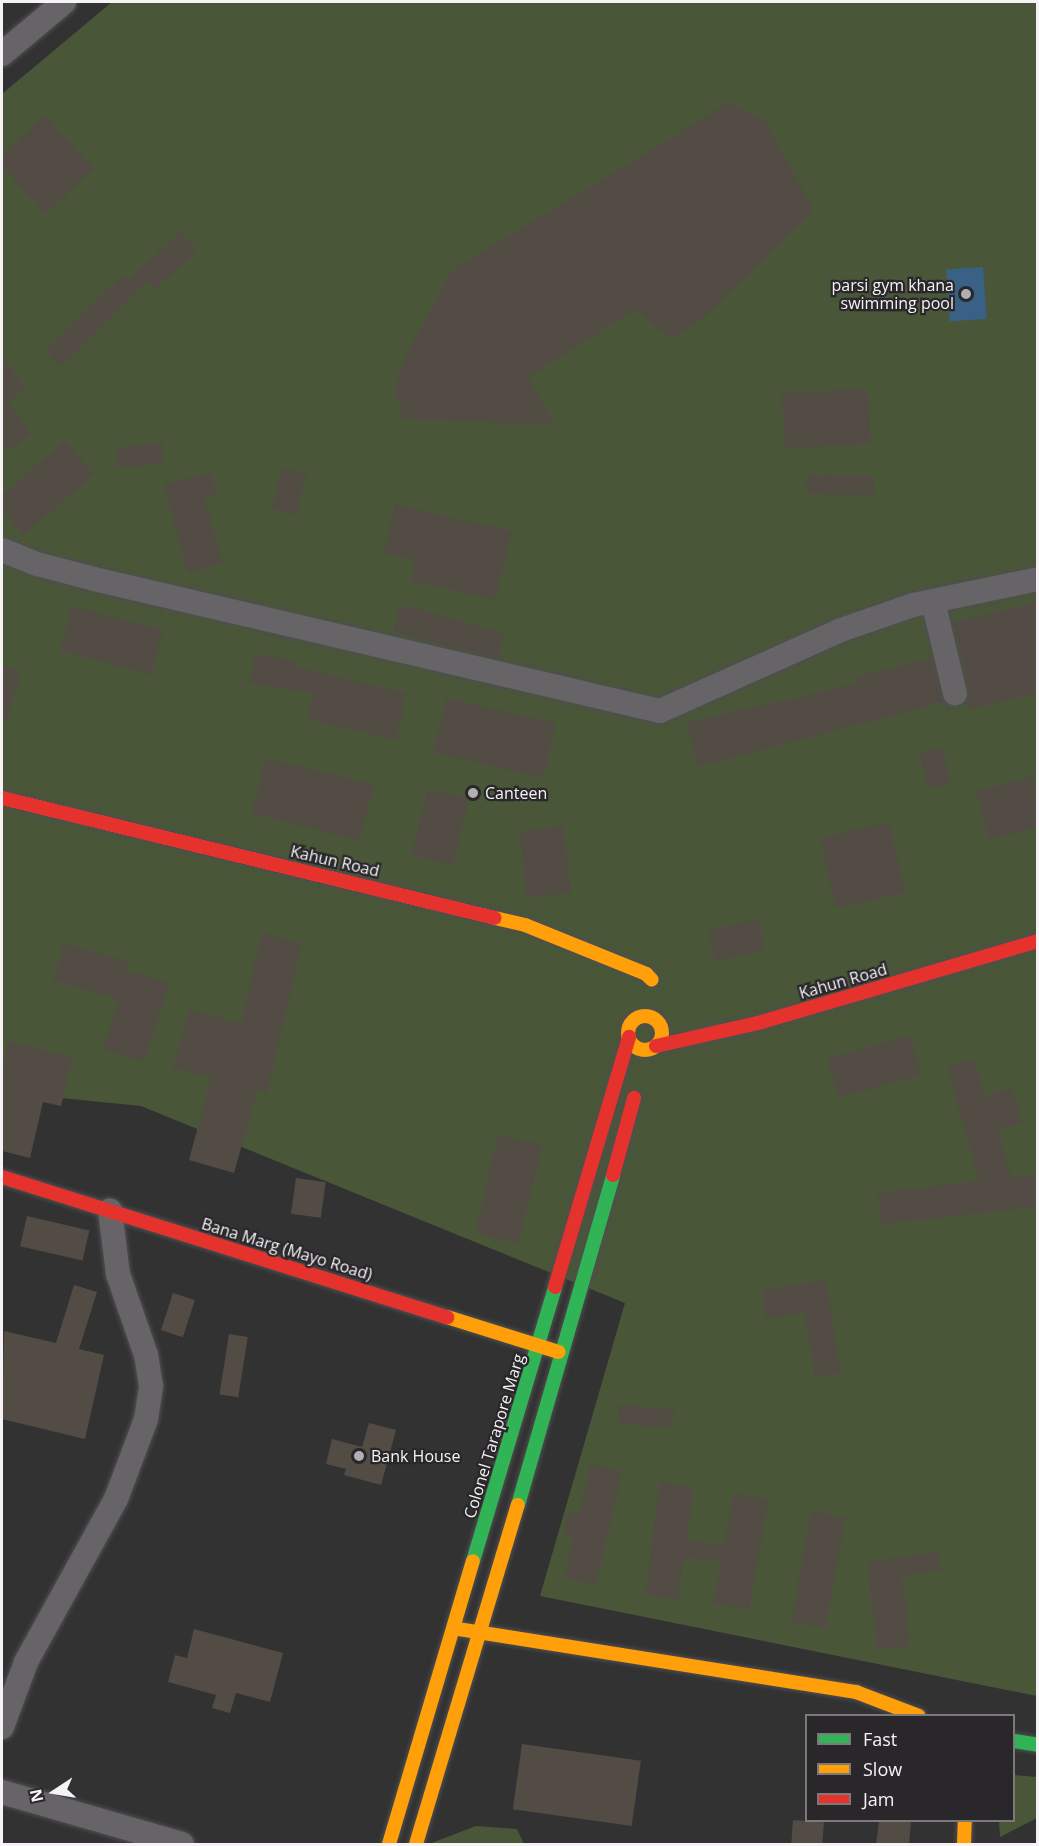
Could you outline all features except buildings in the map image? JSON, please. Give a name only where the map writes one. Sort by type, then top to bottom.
[{"type":"street","points":[[2,54],[64,2]]},
{"type":"street","points":[[2,550],[37,564],[94,579],[660,711],[841,630],[933,601],[1038,579]]},
{"type":"street","points":[[933,601],[955,693]]},
{"type":"street","name":"Kahun Road","points":[[2,798],[525,925],[646,974],[650,992]]},
{"type":"street","name":"Kahun Road","points":[[649,1052],[758,1023],[1038,941]]},
{"type":"street","points":[[650,992],[663,1023],[662,1037],[649,1052],[635,1047],[629,1037],[633,1021],[650,992]]},
{"type":"street","points":[[633,1021],[642,1016],[663,1023]]},
{"type":"street","name":"Colonel Tarapore Marg","points":[[388,1845],[629,1037]]},
{"type":"street","points":[[416,1845],[563,1354],[638,1084]]},
{"type":"street","name":"Bana Marg (Mayo Road)","points":[[2,1177],[563,1354]]},
{"type":"street","points":[[2,1727],[26,1662],[117,1499],[146,1419],[151,1386],[146,1354],[118,1274],[110,1211]]},
{"type":"street","points":[[454,1628],[856,1692],[914,1714]]},
{"type":"street","points":[[1015,1741],[1038,1745]]},
{"type":"street","points":[[2,1792],[182,1845]]},
{"type":"street","points":[[964,1845],[965,1822]]},
{"type":"green space","points":[[112,2],[1037,2],[1037,1696],[540,1596],[625,1303],[141,1106],[2,1092],[2,94]]},
{"type":"green space","points":[[1015,1775],[1037,1777],[1037,1818],[1000,1837],[999,1822],[1015,1822]]},
{"type":"green space","points":[[476,1826],[517,1829],[524,1844],[429,1844]]},
{"type":"water","name":"parsi gym khana swimming pool","points":[[983,267],[987,319],[950,321],[946,270]]},
{"type":"traffic: fast","points":[[518,1505],[613,1175]]},
{"type":"traffic: fast","points":[[473,1561],[555,1287]]},
{"type":"traffic: fast","points":[[1015,1741],[1038,1745]]},
{"type":"traffic: slow","points":[[495,918],[525,925],[646,974],[652,980]]},
{"type":"traffic: slow","points":[[645,1016],[657,1021],[662,1033],[657,1045],[645,1050],[633,1045],[628,1033],[633,1021],[645,1016]]},
{"type":"traffic: slow","points":[[447,1317],[559,1352]]},
{"type":"traffic: slow","points":[[416,1844],[518,1505]]},
{"type":"traffic: slow","points":[[389,1844],[473,1561]]},
{"type":"traffic: slow","points":[[458,1629],[856,1692],[914,1714]]},
{"type":"traffic: slow","points":[[964,1844],[965,1822]]},
{"type":"traffic: jam","points":[[2,798],[495,918]]},
{"type":"traffic: jam","points":[[656,1046],[758,1023],[1038,941]]},
{"type":"traffic: jam","points":[[555,1287],[629,1037]]},
{"type":"traffic: jam","points":[[613,1175],[634,1098]]},
{"type":"traffic: jam","points":[[2,1177],[447,1317]]},
{"type":"place","name":"parsi gym khana swimming pool","points":[[966,294]]},
{"type":"place","name":"Canteen","points":[[473,793]]},
{"type":"place","name":"Bank House","points":[[359,1456]]}]
